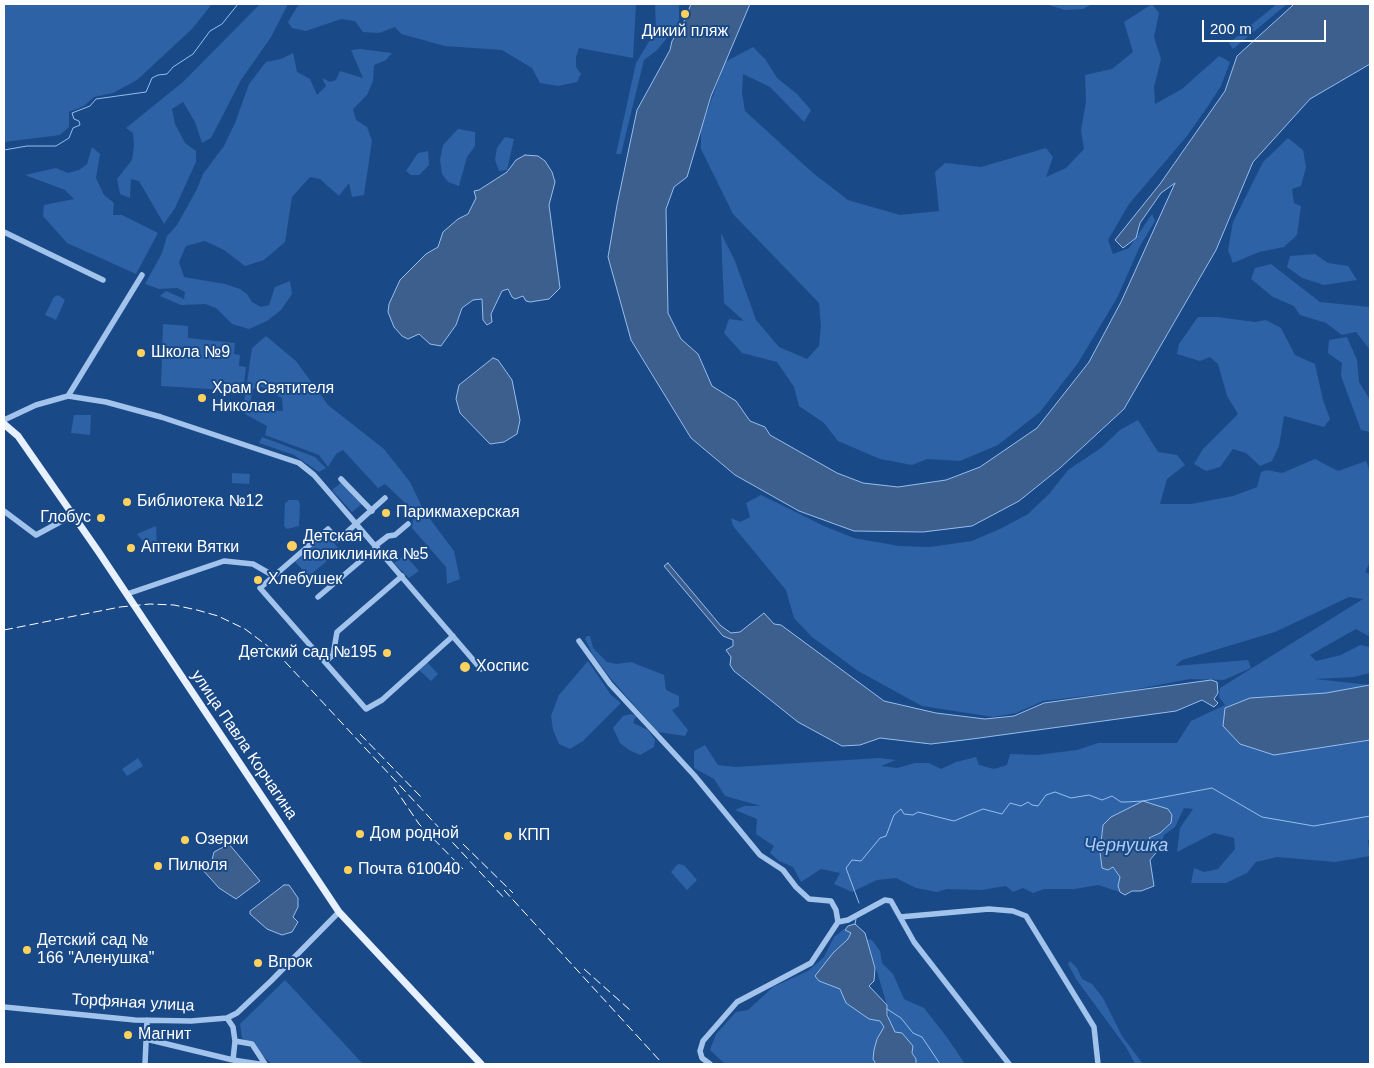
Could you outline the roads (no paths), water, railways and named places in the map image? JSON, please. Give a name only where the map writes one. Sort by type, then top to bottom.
[{"type":"main road","name":"улица Павла Корчагина","points":[[4,424],[18,436],[73,515],[339,912],[481,1064]]},
{"type":"street","points":[[4,232],[103,280]]},
{"type":"street","points":[[68,396],[142,275]]},
{"type":"street","points":[[4,420],[36,405],[68,396],[106,402],[161,417],[299,464],[314,475],[481,668]]},
{"type":"street","points":[[341,479],[372,511]]},
{"type":"street","points":[[385,498],[338,540],[328,529],[260,588],[366,709],[453,636]]},
{"type":"street","points":[[4,511],[36,535],[73,515]]},
{"type":"street","points":[[318,597],[388,536],[395,535],[408,524]]},
{"type":"street","points":[[127,594],[224,561],[253,564],[274,576]]},
{"type":"street","points":[[325,662],[332,655],[337,632],[402,576]]},
{"type":"street","points":[[579,641],[610,684],[694,775],[760,854],[783,870],[796,887],[809,899],[831,901],[836,910],[838,922],[811,963],[737,1002],[703,1041],[700,1051],[702,1058],[710,1064]]},
{"type":"street","points":[[838,922],[848,920],[885,900],[891,901],[914,942],[1009,1064]]},
{"type":"street","points":[[900,916],[989,909],[1013,911],[1026,916],[1053,963],[1094,1027],[1098,1064]]},
{"type":"street","points":[[233,1060],[235,1041],[232,1027],[227,1018],[237,1013],[271,982],[339,912]]},
{"type":"street","name":"Торфяная улица","points":[[4,1007],[147,1020],[191,1021],[227,1018]]},
{"type":"street","points":[[146,1064],[147,1020]]},
{"type":"street","points":[[146,1039],[233,1060],[258,1064]]},
{"type":"street","points":[[235,1041],[252,1044],[265,1064]]},
{"type":"water","points":[[691,4],[750,4],[711,96],[687,177],[674,187],[666,209],[668,313],[681,339],[698,354],[712,386],[736,401],[750,421],[765,427],[770,435],[837,473],[863,483],[898,487],[946,480],[980,467],[1037,428],[1089,362],[1121,302],[1175,183],[1161,193],[1140,223],[1136,238],[1123,248],[1115,240],[1160,184],[1225,91],[1237,56],[1294,4],[1370,4],[1370,64],[1310,99],[1253,162],[1216,250],[1124,409],[1060,468],[1019,501],[972,526],[923,532],[854,531],[799,511],[735,475],[691,438],[631,340],[608,257],[617,205],[637,110],[670,50],[672,41],[683,24]]},
{"type":"water","points":[[525,155],[538,156],[545,161],[552,172],[555,182],[549,205],[560,288],[549,299],[530,302],[526,301],[523,296],[515,299],[508,289],[502,291],[491,314],[492,322],[487,325],[483,320],[482,299],[473,300],[462,308],[456,325],[441,346],[430,344],[419,334],[408,339],[402,336],[394,327],[388,312],[389,304],[400,280],[426,254],[438,247],[443,232],[458,219],[468,214],[476,198],[474,191],[479,190],[507,172],[516,160]]},
{"type":"water","points":[[493,358],[498,360],[512,380],[520,420],[517,434],[504,442],[490,444],[460,413],[456,399],[459,385]]},
{"type":"water","points":[[668,563],[721,626],[731,633],[740,632],[764,613],[774,624],[781,625],[884,701],[936,713],[985,719],[1014,716],[1044,703],[1211,680],[1217,682],[1218,693],[1214,699],[1218,703],[1214,707],[1202,700],[1176,711],[931,744],[880,738],[860,745],[842,746],[798,722],[734,671],[730,665],[731,657],[726,650],[733,646],[733,640],[723,636],[664,566]]},
{"type":"water","points":[[1370,685],[1370,740],[1274,755],[1240,744],[1223,726],[1225,708],[1250,698],[1326,693]]},
{"type":"water","name":"Чернушка","points":[[1143,801],[1168,809],[1172,815],[1171,823],[1160,833],[1149,838],[1159,849],[1150,860],[1154,886],[1141,891],[1132,891],[1125,895],[1120,892],[1118,886],[1120,877],[1113,867],[1108,870],[1102,868],[1100,852],[1103,825],[1111,817]]},
{"type":"water","points":[[229,844],[260,881],[236,899],[219,888],[201,868],[203,864],[212,860],[214,852]]},
{"type":"water","points":[[284,885],[289,885],[298,898],[298,907],[293,917],[298,922],[292,932],[282,935],[267,929],[250,914],[250,911]]},
{"type":"water","points":[[855,924],[865,933],[875,968],[874,981],[869,986],[887,1005],[887,1015],[895,1032],[902,1033],[913,1046],[912,1053],[916,1059],[916,1064],[876,1064],[873,1059],[874,1050],[877,1039],[884,1027],[880,1021],[869,1019],[846,1003],[840,989],[819,981],[815,976],[833,953],[848,939],[851,933],[845,930],[848,926]]},
{"type":"waterway","points":[[4,150],[27,146],[56,146],[69,138],[73,128],[80,125],[79,121],[74,119],[72,113],[90,106],[96,99],[146,92],[152,78],[167,74],[173,67],[193,54],[210,31],[222,24],[238,4]]},
{"type":"waterway","name":"Чернушка","points":[[859,903],[846,868],[852,860],[861,861],[880,838],[886,836],[894,815],[901,809],[904,814],[913,815],[918,812],[954,821],[983,809],[1002,814],[1010,803],[1021,806],[1028,802],[1038,806],[1046,795],[1055,792],[1071,798],[1089,795],[1102,800],[1112,796],[1121,802],[1126,802],[1143,801],[1212,788],[1262,817],[1314,826],[1370,816]]},
{"type":"waterway","name":"Чернушка","points":[[855,924],[856,919]]},
{"type":"waterway","name":"Чернушка","points":[[887,1009],[901,1018],[913,1033],[922,1037],[940,1064]]},
{"type":"railway","points":[[4,630],[120,607],[150,604],[174,605],[197,610],[218,616],[245,629],[277,653],[505,899]]},
{"type":"railway","points":[[360,734],[422,798]]},
{"type":"railway","points":[[394,787],[419,824],[463,869]]},
{"type":"railway","points":[[463,844],[513,893]]},
{"type":"railway","points":[[504,890],[661,1062]]},
{"type":"railway","points":[[584,969],[630,1010]]},
{"type":"place","name":"Дикий пляж","points":[[685,14]]},
{"type":"place","name":"Школа №9","points":[[141,353]]},
{"type":"place","name":"Храм Святителя Николая","points":[[202,398]]},
{"type":"place","name":"Библиотека №12","points":[[127,502]]},
{"type":"place","name":"Парикмахерская","points":[[386,513]]},
{"type":"place","name":"Глобус","points":[[101,518]]},
{"type":"place","name":"Детская поликлиника №5","points":[[292,546]]},
{"type":"place","name":"Аптеки Вятки","points":[[131,548]]},
{"type":"place","name":"Хлебушек","points":[[258,580]]},
{"type":"place","name":"Детский сад №195","points":[[387,653]]},
{"type":"place","name":"Хоспис","points":[[465,667]]},
{"type":"place","name":"Дом родной","points":[[360,834]]},
{"type":"place","name":"КПП","points":[[508,836]]},
{"type":"place","name":"Озерки","points":[[185,840]]},
{"type":"place","name":"Пилюля","points":[[158,866]]},
{"type":"place","name":"Почта 610040","points":[[348,870]]},
{"type":"place","name":"Детский сад № 166 \"Аленушка\"","points":[[27,950]]},
{"type":"place","name":"Впрок","points":[[258,963]]},
{"type":"place","name":"Магнит","points":[[128,1035]]}]
